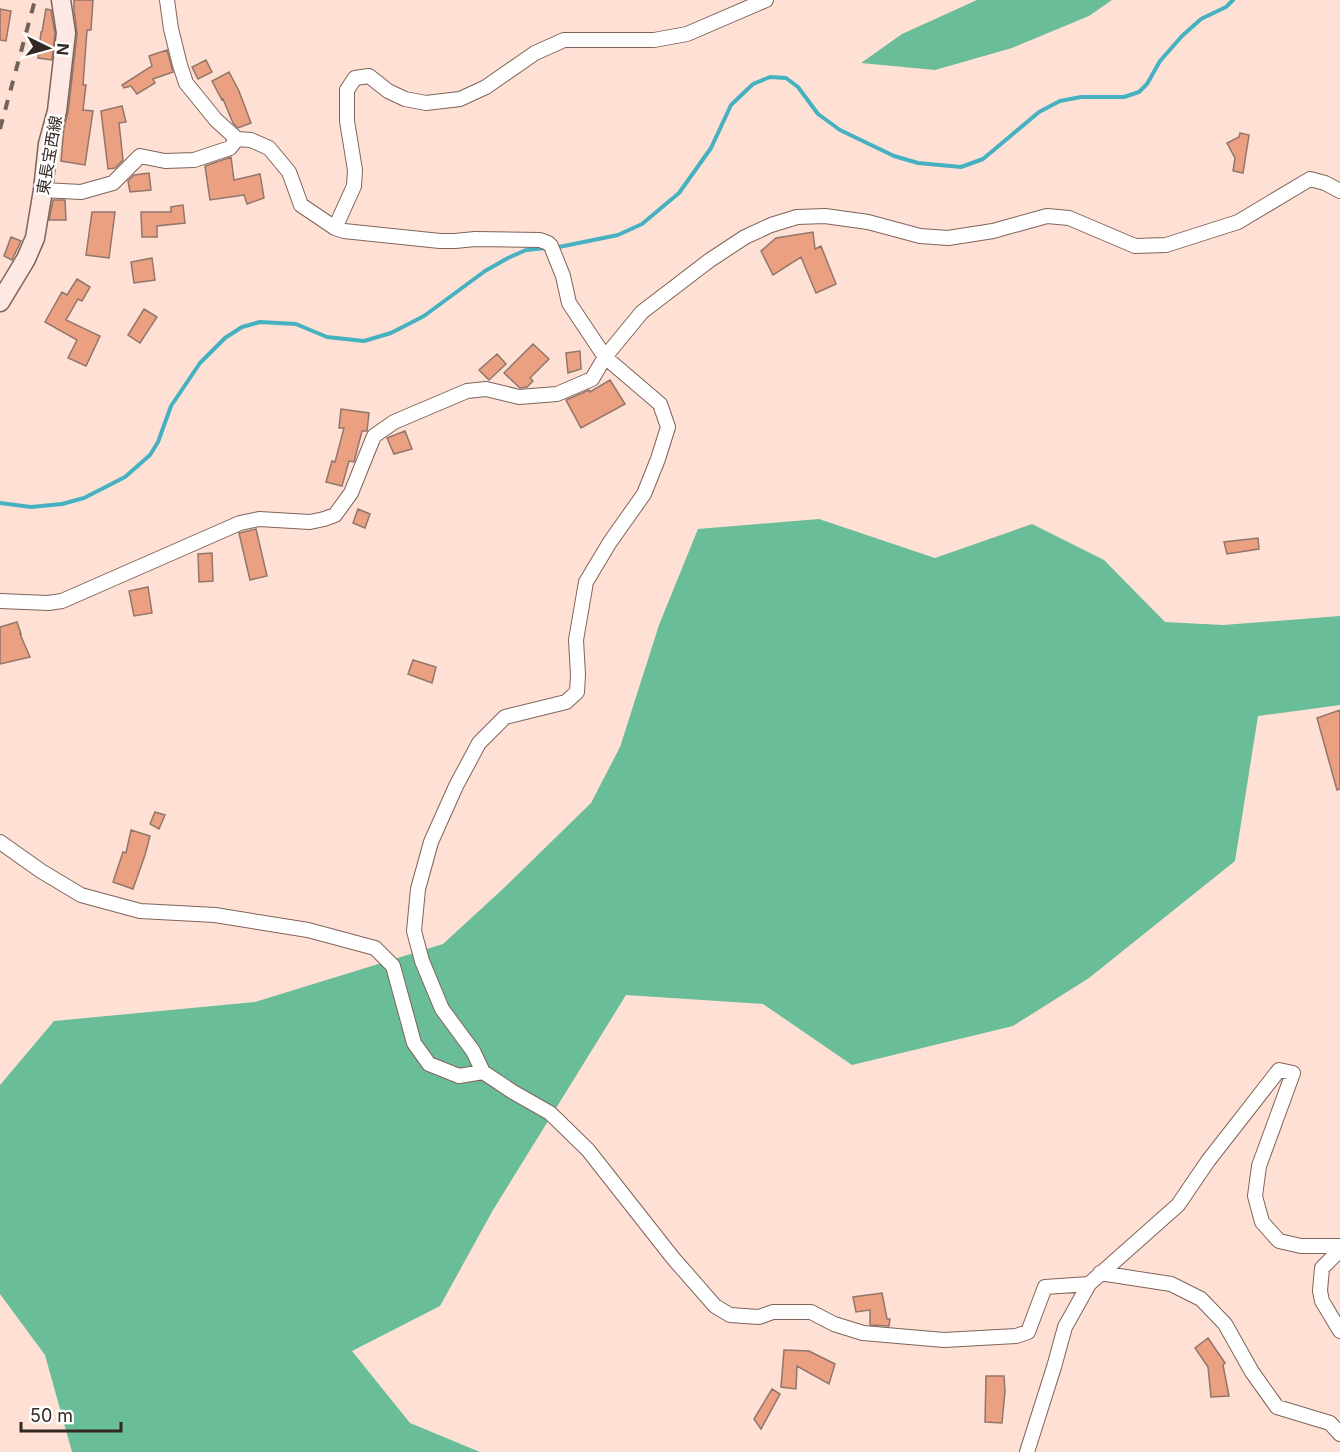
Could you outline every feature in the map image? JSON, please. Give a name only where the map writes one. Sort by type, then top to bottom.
[{"type":"main road","name":"東長宝西線","points":[[0,302],[26,259],[35,238],[44,190],[48,144],[57,111],[66,33],[61,0]]},
{"type":"street","points":[[167,0],[171,29],[186,83],[216,120],[237,139],[251,140],[269,148],[289,172],[301,205],[335,228],[353,233],[440,241],[540,240],[548,243],[561,270],[569,303],[605,357],[660,404],[668,427],[644,494],[610,542],[586,582],[576,640],[577,692],[566,702],[505,717],[479,742],[456,786],[431,843],[418,889],[414,931],[422,961],[442,1009],[473,1051],[483,1072],[550,1113],[566,1128],[588,1150],[673,1258],[715,1306],[730,1315],[759,1317],[773,1312],[811,1312],[834,1324],[863,1333],[944,1340],[1016,1336],[1028,1332],[1045,1287],[1089,1284]]},
{"type":"street","points":[[335,228],[354,186],[355,170],[347,121],[347,90],[355,78],[369,76],[388,91],[405,99],[426,103],[460,99],[486,87],[535,53],[564,40],[654,40],[687,34],[766,0]]},
{"type":"street","points":[[44,190],[81,192],[113,183],[140,156],[165,161],[194,160],[231,148],[237,139]]},
{"type":"street","points":[[0,601],[48,603],[62,601],[240,523],[259,519],[310,522],[335,514],[351,493],[374,436],[394,422],[467,391],[486,389],[519,397],[557,394],[592,379],[605,357],[642,312],[710,260],[746,237],[771,225],[797,217],[825,216],[868,222],[920,236],[948,238],[993,231],[1047,216],[1069,218],[1135,246],[1166,244],[1238,222],[1310,179],[1325,183],[1340,191]]},
{"type":"street","points":[[0,842],[41,871],[81,895],[140,911],[215,915],[308,930],[375,948],[393,966],[414,1043],[429,1064],[459,1076],[483,1072]]},
{"type":"street","points":[[1027,1452],[1065,1327],[1089,1284],[1178,1205],[1279,1070],[1293,1073],[1259,1166],[1255,1196],[1262,1222],[1279,1241],[1301,1246],[1340,1248]]},
{"type":"street","points":[[1340,1248],[1322,1268],[1320,1291],[1322,1301],[1340,1331]]},
{"type":"street","points":[[1100,1273],[1172,1284],[1201,1299],[1226,1324],[1252,1372],[1277,1407],[1330,1423],[1340,1434]]},
{"type":"green space","points":[[977,0],[1112,0],[1089,16],[1012,48],[935,70],[861,63],[902,34]]},
{"type":"green space","points":[[819,519],[935,558],[1032,524],[1104,560],[1165,622],[1223,625],[1340,616],[1340,705],[1258,716],[1235,861],[1089,978],[1013,1026],[852,1065],[763,1004],[626,995],[493,1210],[440,1306],[352,1351],[410,1423],[480,1452],[72,1452],[45,1355],[0,1294],[0,1085],[54,1021],[255,1002],[443,944],[591,803],[620,747],[659,625],[698,529]]},
{"type":"building","points":[[74,0],[93,0],[91,30],[87,30],[83,85],[86,85],[83,110],[93,111],[85,165],[61,161],[77,34]]},
{"type":"building","points":[[0,9],[11,11],[6,41],[0,40]]},
{"type":"building","points":[[46,9],[51,10],[55,33],[52,60],[38,58]]},
{"type":"building","points":[[167,50],[173,72],[153,79],[155,83],[137,94],[131,86],[124,88],[122,85],[152,66],[149,56]]},
{"type":"building","points":[[206,60],[212,72],[198,79],[192,67]]},
{"type":"building","points":[[229,72],[251,123],[238,128],[233,123],[212,81]]},
{"type":"building","points":[[122,106],[126,122],[119,123],[123,160],[115,168],[108,169],[101,111]]},
{"type":"building","points":[[1240,133],[1249,135],[1243,173],[1233,171],[1235,158],[1227,143],[1239,137]]},
{"type":"building","points":[[231,157],[234,180],[260,174],[264,198],[247,204],[244,195],[210,200],[205,166]]},
{"type":"building","points":[[149,173],[151,190],[130,192],[128,181],[134,175]]},
{"type":"building","points":[[53,200],[65,200],[66,220],[49,220]]},
{"type":"building","points":[[183,205],[185,223],[157,226],[157,237],[142,237],[141,212],[171,212],[171,207]]},
{"type":"building","points":[[92,212],[115,212],[109,258],[86,255]]},
{"type":"building","points":[[813,232],[815,249],[821,246],[836,284],[816,293],[801,257],[773,275],[761,251],[776,238]]},
{"type":"building","points":[[11,237],[21,241],[12,260],[4,256]]},
{"type":"building","points":[[152,258],[155,280],[134,283],[131,262]]},
{"type":"building","points":[[77,279],[90,287],[82,301],[78,299],[66,320],[100,336],[86,366],[68,358],[77,340],[45,322],[62,292],[67,295]]},
{"type":"building","points":[[144,309],[157,317],[140,343],[128,335]]},
{"type":"building","points":[[533,344],[549,359],[530,378],[533,381],[527,387],[520,388],[504,373]]},
{"type":"building","points":[[580,351],[581,369],[568,373],[566,353]]},
{"type":"building","points":[[497,354],[506,364],[489,380],[479,370]]},
{"type":"building","points":[[610,380],[625,404],[581,428],[566,400],[589,390],[590,392]]},
{"type":"building","points":[[341,409],[369,413],[367,431],[362,431],[354,462],[349,461],[342,486],[326,482],[332,461],[335,462],[344,428],[339,428]]},
{"type":"building","points":[[405,431],[412,449],[394,454],[387,438]]},
{"type":"building","points":[[358,509],[370,514],[365,528],[353,523]]},
{"type":"building","points":[[256,529],[267,576],[250,580],[239,533]]},
{"type":"building","points":[[1258,538],[1259,549],[1227,554],[1224,542]]},
{"type":"building","points":[[212,553],[213,581],[199,582],[198,554]]},
{"type":"building","points":[[148,587],[152,613],[134,616],[129,591]]},
{"type":"building","points":[[17,622],[30,657],[0,664],[0,627]]},
{"type":"building","points":[[413,660],[436,667],[432,683],[408,674]]},
{"type":"building","points":[[1340,710],[1340,789],[1337,790],[1317,718]]},
{"type":"building","points":[[155,812],[165,815],[159,829],[150,824]]},
{"type":"building","points":[[131,830],[150,836],[133,889],[113,882],[123,852],[126,853]]},
{"type":"building","points":[[882,1293],[887,1319],[890,1319],[889,1326],[870,1325],[870,1310],[856,1312],[853,1297]]},
{"type":"building","points":[[1208,1338],[1225,1363],[1223,1365],[1229,1396],[1211,1397],[1208,1367],[1195,1348]]},
{"type":"building","points":[[784,1350],[809,1351],[835,1364],[829,1384],[797,1366],[796,1389],[781,1387]]},
{"type":"building","points":[[986,1376],[1004,1376],[1002,1423],[985,1422]]},
{"type":"building","points":[[772,1389],[780,1394],[761,1429],[754,1419]]},
{"type":"waterway","points":[[554,248],[618,235],[642,224],[679,193],[711,148],[731,105],[753,84],[770,77],[786,78],[798,87],[818,114],[840,130],[894,156],[918,163],[961,167],[983,159],[1039,112],[1060,101],[1081,97],[1124,97],[1139,92],[1147,84],[1160,61],[1182,36],[1201,19],[1226,7],[1233,0]]},
{"type":"waterway","points":[[0,503],[31,507],[62,504],[84,498],[125,477],[150,455],[158,442],[171,406],[200,363],[225,338],[242,327],[260,322],[296,324],[327,337],[364,341],[391,333],[424,316],[485,271],[508,258],[526,250],[547,248]]},
{"type":"railway","points":[[0,129],[35,0]]}]
